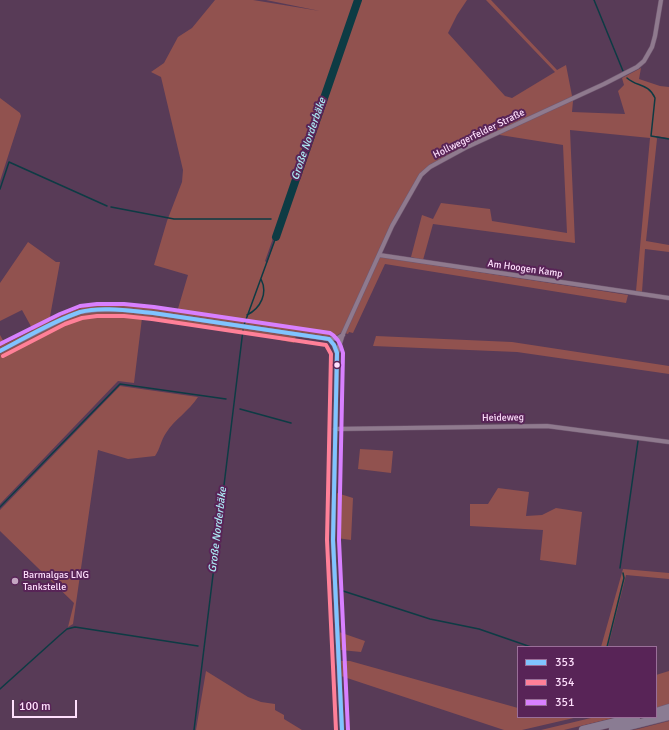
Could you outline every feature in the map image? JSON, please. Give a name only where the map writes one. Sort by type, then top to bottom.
[{"type":"highway","points":[[657,712],[669,708]]},
{"type":"highway","points":[[613,730],[669,716]]},
{"type":"highway","points":[[583,730],[632,718]]},
{"type":"street","name":"Hollwegerfelder Straße","points":[[342,730],[333,540],[337,353],[343,334],[392,226],[420,176],[430,167],[465,148],[624,75],[644,61],[649,54],[655,36],[661,0]]},
{"type":"street","name":"Am Hoogen Kamp","points":[[379,255],[669,298]]},
{"type":"street","points":[[0,351],[64,319],[81,312],[97,310],[124,310],[153,313],[329,339],[338,338],[343,334]]},
{"type":"street","points":[[329,339],[334,345],[337,353]]},
{"type":"street","name":"Heideweg","points":[[335,429],[546,426],[669,442]]},
{"type":"shaded area","points":[[215,0],[253,0],[320,11],[266,0],[357,0],[265,261],[267,263],[359,0],[467,0],[448,33],[505,96],[512,98],[555,72],[486,0],[491,0],[557,70],[566,65],[573,101],[572,112],[625,114],[618,91],[624,85],[622,78],[641,68],[639,79],[660,86],[669,87],[669,138],[656,136],[657,139],[646,241],[669,245],[669,252],[645,249],[642,292],[636,291],[650,138],[570,130],[575,243],[433,224],[423,260],[411,257],[422,215],[433,219],[441,203],[490,209],[492,221],[567,233],[563,145],[500,135],[498,132],[428,166],[391,225],[380,257],[628,295],[626,303],[385,264],[353,333],[349,332],[348,334],[342,332],[331,337],[297,332],[294,343],[234,330],[142,318],[134,383],[118,381],[0,504],[0,335],[5,344],[33,330],[22,310],[0,321],[0,283],[28,242],[56,262],[60,262],[49,322],[64,314],[84,307],[121,304],[177,312],[188,275],[154,265],[167,221],[182,182],[183,170],[161,77],[151,72],[164,63],[178,37],[192,28]]},
{"type":"shaded area","points":[[0,98],[20,113],[21,116],[0,181]]},
{"type":"shaded area","points":[[376,336],[512,342],[669,366],[669,374],[517,352],[373,346]]},
{"type":"shaded area","points":[[120,386],[198,397],[169,428],[155,456],[128,459],[98,450],[73,624],[68,627],[74,603],[0,531],[0,510]]},
{"type":"shaded area","points":[[360,449],[393,451],[391,473],[358,469]]},
{"type":"shaded area","points":[[498,488],[529,492],[526,516],[542,515],[556,508],[582,512],[576,565],[540,560],[543,530],[470,526],[470,504],[488,504]]},
{"type":"shaded area","points":[[337,493],[353,498],[351,540],[337,538]]},
{"type":"shaded area","points":[[623,569],[669,573],[669,579],[626,575],[608,646],[601,646]]},
{"type":"shaded area","points":[[339,632],[365,641],[361,652],[341,650]]},
{"type":"shaded area","points":[[341,661],[350,661],[517,708],[517,718],[574,718],[522,730],[504,730],[341,676]]},
{"type":"shaded area","points":[[206,671],[248,697],[261,702],[275,704],[275,710],[284,715],[284,719],[302,730],[196,730]]},
{"type":"shaded area","points":[[669,671],[669,704],[657,708],[657,675]]},
{"type":"shaded area","points":[[591,718],[613,718],[564,730],[541,730]]},
{"type":"shaded area","points":[[669,721],[669,730],[633,730],[638,729]]},
{"type":"waterway","name":"Große Norderbäke","points":[[276,237],[358,0]]},
{"type":"waterway","points":[[594,0],[623,71]]},
{"type":"waterway","points":[[627,78],[646,87],[655,98],[651,136],[669,139]]},
{"type":"waterway","points":[[0,189],[9,162],[107,206]]},
{"type":"waterway","points":[[111,207],[174,219],[271,219]]},
{"type":"waterway","name":"Große Norderbäke","points":[[244,325],[276,237]]},
{"type":"waterway","name":"Große Norderbäke","points":[[247,315],[252,312],[262,300],[264,290],[261,279]]},
{"type":"waterway","name":"Große Norderbäke","points":[[194,730],[243,330]]},
{"type":"waterway","points":[[0,507],[120,384],[226,399]]},
{"type":"waterway","points":[[240,409],[291,423]]},
{"type":"waterway","points":[[620,568],[638,441]]},
{"type":"waterway","points":[[607,646],[624,578],[623,573]]},
{"type":"waterway","points":[[340,590],[430,619],[479,629],[528,646]]},
{"type":"waterway","points":[[0,689],[67,629],[75,627],[198,646]]},
{"type":"transit line","name":"351","points":[[0,344],[60,314],[80,306],[97,304],[124,304],[154,307],[330,333],[337,339],[343,353],[339,540],[348,730]]},
{"type":"transit line","name":"353","points":[[0,351],[60,320],[80,312],[97,309],[153,313],[329,339],[334,345],[337,353],[333,540],[342,730]]},
{"type":"transit line","name":"354","points":[[3,356],[65,324],[82,318],[97,316],[124,316],[152,319],[326,345],[331,354],[327,540],[336,730]]},
{"type":"place","name":"Barmalgas LNG Tankstelle","points":[[15,581]]}]
